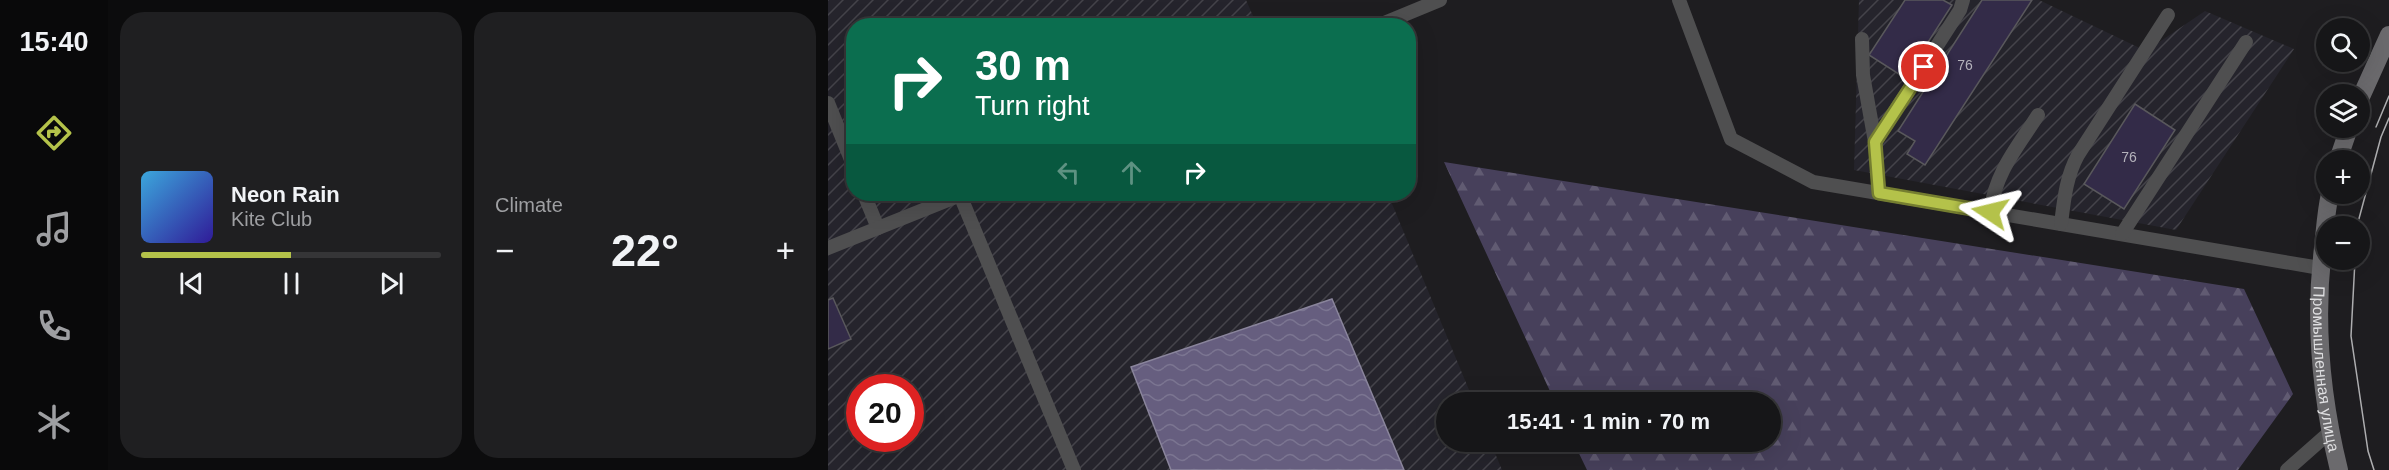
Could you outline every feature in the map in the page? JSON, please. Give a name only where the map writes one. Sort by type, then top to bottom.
[{"type":"street","points":[[2367,84],[2389,35]]},
{"type":"street","name":"Промышленная улица","points":[[2320,270],[2318,301],[2321,381],[2330,432],[2340,470]]},
{"type":"lane","points":[[1396,18],[1440,0]]},
{"type":"lane","points":[[1679,0],[1731,139],[1813,182],[2316,267]]},
{"type":"lane","points":[[1875,142],[1960,10],[1963,0]]},
{"type":"lane","points":[[2061,224],[2070,170],[2168,15]]},
{"type":"lane","points":[[1862,39],[1863,75],[1875,142],[1879,193]]},
{"type":"lane","points":[[2122,234],[2246,42]]},
{"type":"lane","points":[[828,103],[846,147]]},
{"type":"lane","points":[[1990,212],[1993,194],[2001,173],[2038,115]]},
{"type":"lane","points":[[867,201],[878,228]]},
{"type":"lane","points":[[828,248],[944,201]]},
{"type":"lane","points":[[964,201],[1074,470]]},
{"type":"lane","points":[[2287,470],[2330,432]]},
{"type":"shaded area","points":[[828,0],[1246,0],[1254,18],[846,18],[846,201],[1391,201],[1470,392],[1436,392],[1436,452],[1495,452],[1502,470],[828,470]]},
{"type":"shaded area","points":[[1859,0],[2039,0],[2146,51],[2205,11],[2294,49],[2176,230],[1854,170]]},
{"type":"green space","points":[[1444,162],[2244,289],[2293,394],[2238,470],[1587,470],[1578,452],[1781,452],[1781,392],[1550,392]]},
{"type":"water","points":[[1332,299],[1404,470],[1171,470],[1131,367]]},
{"type":"building","points":[[1905,0],[1943,0],[1952,5],[1905,78],[1869,55]]},
{"type":"building","points":[[1982,0],[2032,0],[1925,165],[1907,154],[1915,141],[1898,131]]},
{"type":"building","points":[[2135,104],[2175,130],[2124,209],[2084,184]]},
{"type":"building","points":[[833,298],[851,339],[828,349],[828,300]]},
{"type":"tram line","points":[[2376,127],[2389,96]]},
{"type":"tram line","points":[[2360,216],[2381,137],[2389,118]]},
{"type":"tram line","points":[[2354,270],[2351,336],[2368,451],[2374,470]]},
{"type":"route","points":[[1924,67],[1875,142],[1879,193],[1990,212]]}]
